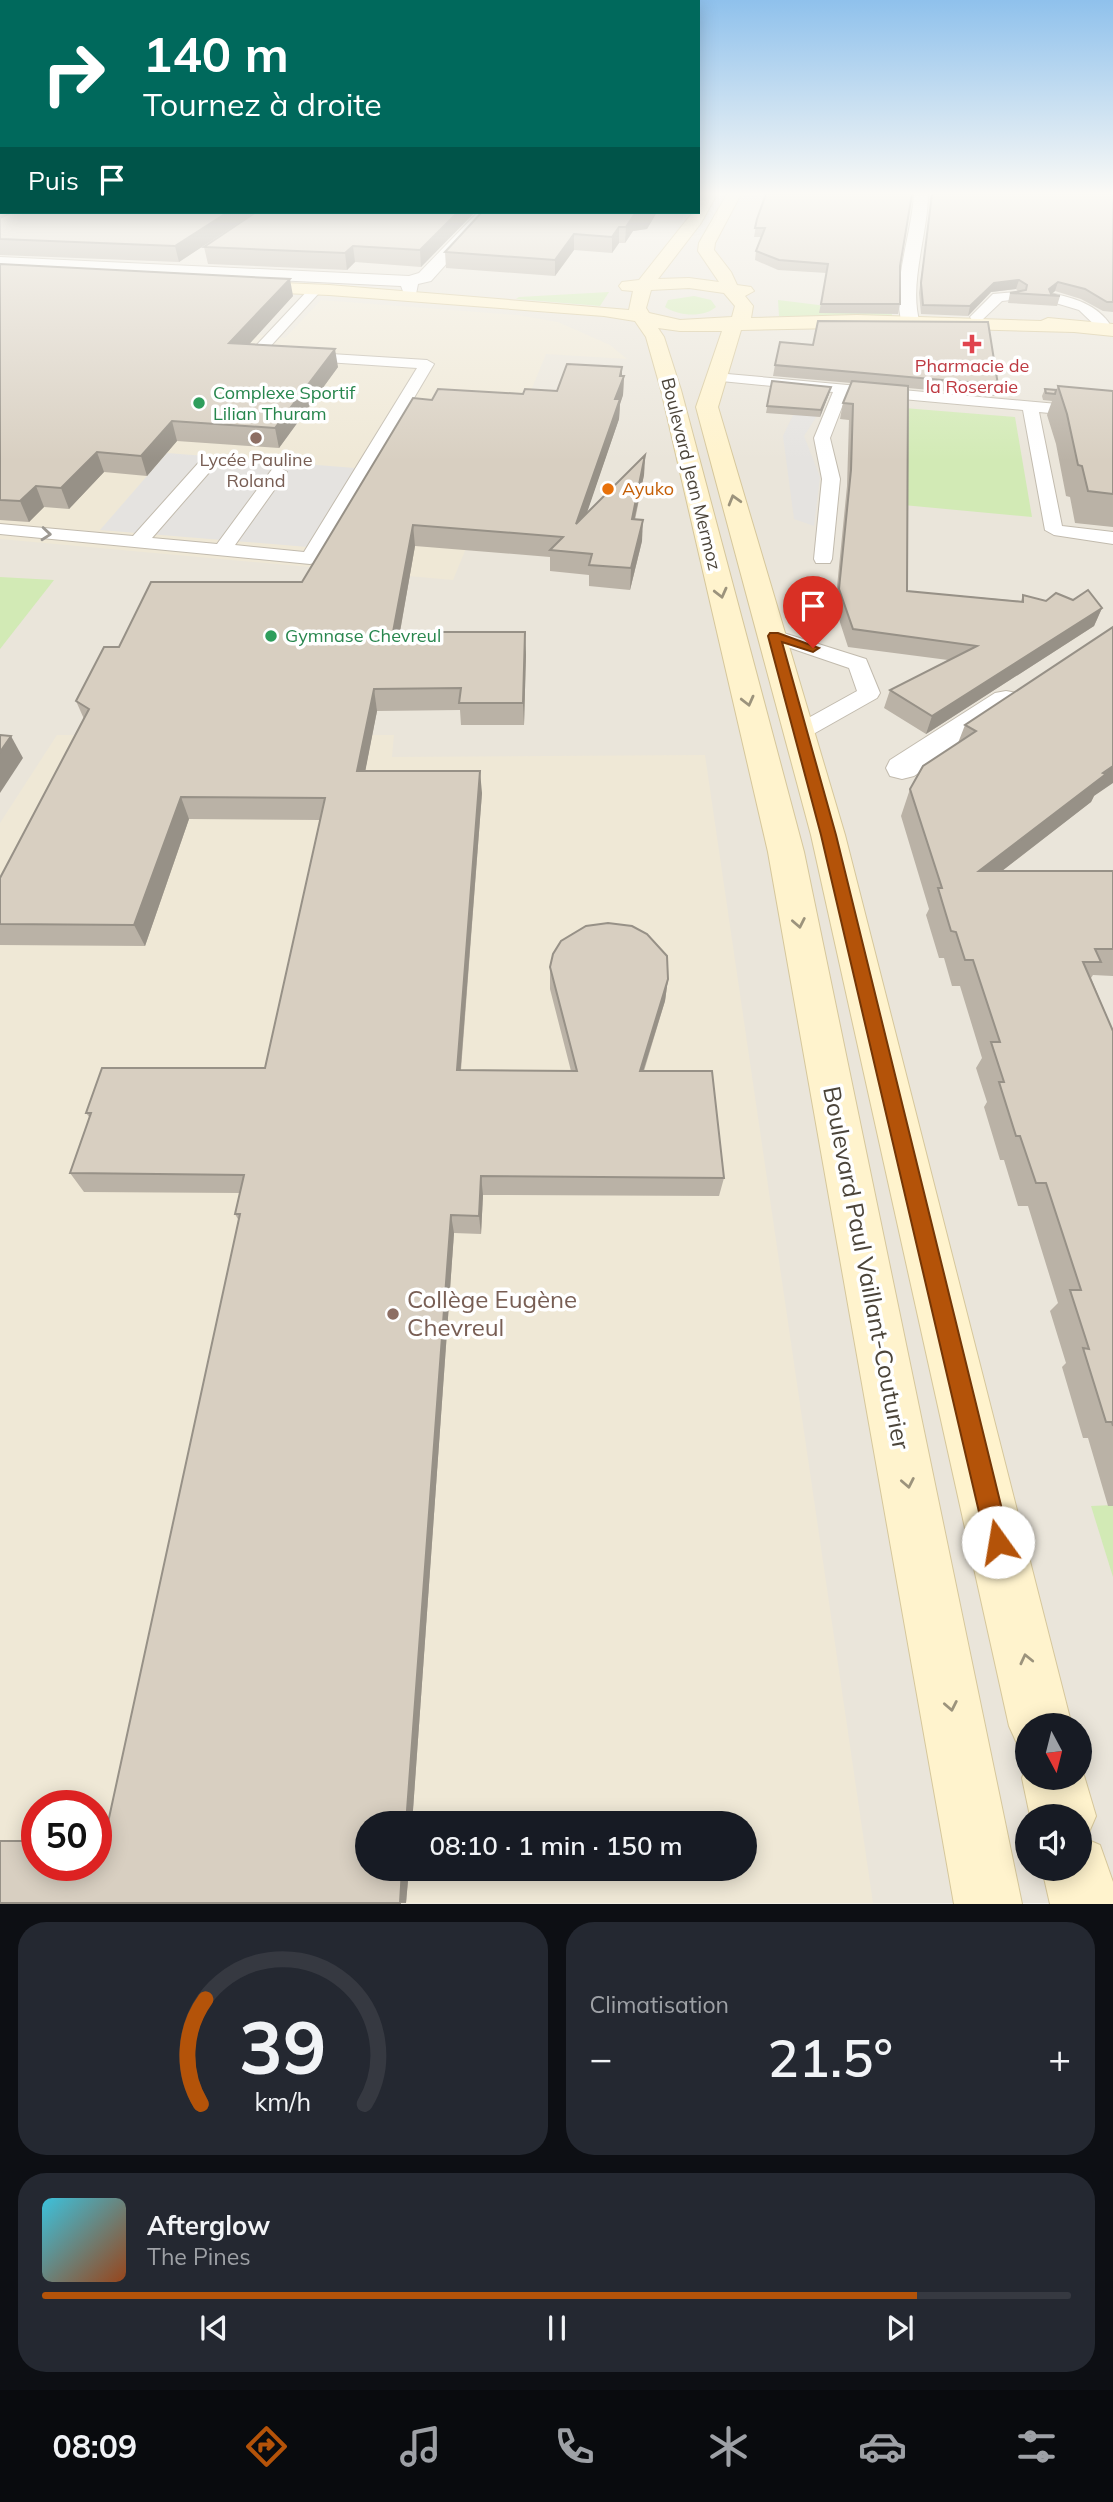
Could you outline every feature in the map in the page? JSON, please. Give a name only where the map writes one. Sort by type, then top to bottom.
[{"type":"main road","points":[[187,283],[604,311],[641,317],[674,327],[909,317],[977,317],[1072,327]]},
{"type":"main road","points":[[616,287],[688,283],[769,296]]},
{"type":"main road","name":"Boulevard Jean Mermoz","points":[[727,283],[744,306],[741,320],[733,325],[708,407],[752,635]]},
{"type":"main road","points":[[322,290],[410,285],[574,291]]},
{"type":"main road","points":[[641,317],[637,308],[644,285]]},
{"type":"main road","points":[[829,303],[909,317],[1110,330]]},
{"type":"main road","name":"Boulevard Jean Mermoz","points":[[641,317],[655,337],[752,635]]},
{"type":"main road","points":[[752,635],[800,732],[828,835],[1038,1713]]},
{"type":"main road","name":"Boulevard Paul Vaillant-Couturier","points":[[752,635],[786,852],[989,1903]]},
{"type":"main road","points":[[1079,1881],[1084,1903]]},
{"type":"street","points":[[372,283],[410,285],[414,283]]},
{"type":"street","points":[[909,317],[911,283]]},
{"type":"street","points":[[902,768],[1025,687]]},
{"type":"lane","points":[[0,529],[310,558],[427,364],[256,354],[322,290]]},
{"type":"lane","points":[[977,317],[999,297],[1016,296]]},
{"type":"lane","points":[[1054,298],[1072,300],[1091,310],[1110,330]]},
{"type":"lane","points":[[716,377],[1113,414]]},
{"type":"lane","points":[[823,558],[831,479],[822,438],[842,388]]},
{"type":"lane","points":[[1030,406],[1054,530],[1113,538]]},
{"type":"lane","points":[[138,542],[207,464]]},
{"type":"lane","points":[[222,550],[279,472]]},
{"type":"lane","points":[[752,635],[858,664],[869,694],[800,732]]},
{"type":"shaded area","points":[[0,283],[1113,283],[1113,1903],[0,1904]]},
{"type":"shaded area","name":"Lycée Pauline Roland","points":[[0,298],[285,338],[321,300],[517,315],[558,322],[610,345],[627,359],[546,354],[453,580],[0,539]]},
{"type":"shaded area","points":[[797,407],[820,411],[804,436],[820,477],[814,526],[794,519],[783,436]]},
{"type":"shaded area","points":[[167,453],[380,470],[332,549],[100,530]]},
{"type":"shaded area","name":"Collège Eugène Chevreul","points":[[57,735],[394,735],[392,757],[705,755],[873,1903],[0,1903],[0,823]]},
{"type":"green space","points":[[609,292],[600,306],[516,299],[519,297]]},
{"type":"green space","points":[[694,296],[711,300],[716,307],[705,313],[691,314],[665,307],[668,300]]},
{"type":"green space","points":[[778,300],[892,314],[892,318],[779,316]]},
{"type":"green space","points":[[904,408],[1015,417],[1032,517],[903,505]]},
{"type":"green space","points":[[0,577],[54,580],[0,649]]},
{"type":"green space","points":[[1113,1505],[1113,1577],[1091,1506]]},
{"type":"building","points":[[0,283],[286,283],[229,343],[335,349],[275,428],[172,421],[141,456],[97,452],[61,488],[36,486],[20,501],[0,500]]},
{"type":"building","points":[[825,283],[900,283],[900,304],[821,304]]},
{"type":"building","points":[[921,283],[995,283],[970,306],[923,305]]},
{"type":"building","points":[[1024,283],[1057,283],[1049,289],[1051,294],[1060,296],[1010,293],[1026,290],[1027,285]]},
{"type":"building","points":[[1061,283],[1113,283],[1113,302],[1107,302],[1085,289]]},
{"type":"building","points":[[818,321],[988,322],[998,385],[775,365],[780,342],[813,345]]},
{"type":"building","points":[[567,364],[622,367],[620,376],[624,376],[615,399],[620,399],[576,524],[645,455],[632,519],[643,520],[631,568],[589,565],[592,554],[550,550],[563,537],[413,525],[393,632],[525,632],[523,703],[459,703],[461,688],[374,689],[357,771],[480,771],[457,1070],[577,1071],[550,967],[553,954],[561,941],[586,926],[608,923],[632,926],[647,934],[667,956],[668,979],[640,1071],[712,1071],[724,1178],[481,1176],[479,1216],[451,1215],[407,1811],[355,1811],[355,1881],[401,1881],[400,1903],[0,1903],[0,1841],[21,1841],[21,1881],[112,1881],[112,1804],[240,1214],[235,1214],[244,1175],[70,1173],[91,1113],[86,1113],[102,1068],[265,1068],[325,798],[181,797],[134,925],[0,924],[0,878],[89,709],[76,701],[104,647],[119,647],[151,582],[302,582],[413,398],[432,400],[438,389],[523,394],[525,389],[557,391]]},
{"type":"building","points":[[772,381],[831,387],[821,410],[767,406]]},
{"type":"building","points":[[852,381],[908,386],[907,591],[1023,602],[1023,595],[1046,601],[1056,593],[1073,600],[1088,590],[1102,608],[932,716],[890,690],[977,646],[853,629],[839,589],[851,470],[853,404],[843,403]]},
{"type":"building","points":[[1058,386],[1113,391],[1113,494],[1088,491],[1082,466],[1078,465]]},
{"type":"building","points":[[1045,389],[1056,390],[1055,394],[1046,393]]},
{"type":"building","points":[[1113,627],[1113,766],[979,871],[1113,871],[1113,949],[1095,949],[1101,962],[1083,962],[1113,1031],[1113,1426],[1112,1422],[1106,1422],[1083,1348],[1089,1349],[1070,1290],[1081,1290],[1046,1183],[1036,1183],[1020,1136],[1016,1136],[999,1082],[1004,1082],[991,1042],[1000,1042],[973,960],[965,960],[956,932],[951,931],[938,888],[942,888],[910,789],[923,766],[976,731],[965,725]]},
{"type":"building","points":[[0,735],[11,736],[0,752]]},
{"type":"place","name":"Pharmacie de la Roseraie","points":[[972,344]]},
{"type":"place","name":"Complexe Sportif Lilian Thuram","points":[[199,403]]},
{"type":"place","name":"Lycée Pauline Roland","points":[[256,438]]},
{"type":"place","name":"Ayuko","points":[[608,489]]},
{"type":"place","name":"Gymnase Chevreul","points":[[271,636]]},
{"type":"place","name":"Collège Eugène Chevreul","points":[[393,1314]]},
{"type":"route","points":[[813,648],[774,636],[828,835],[998,1542]]}]
